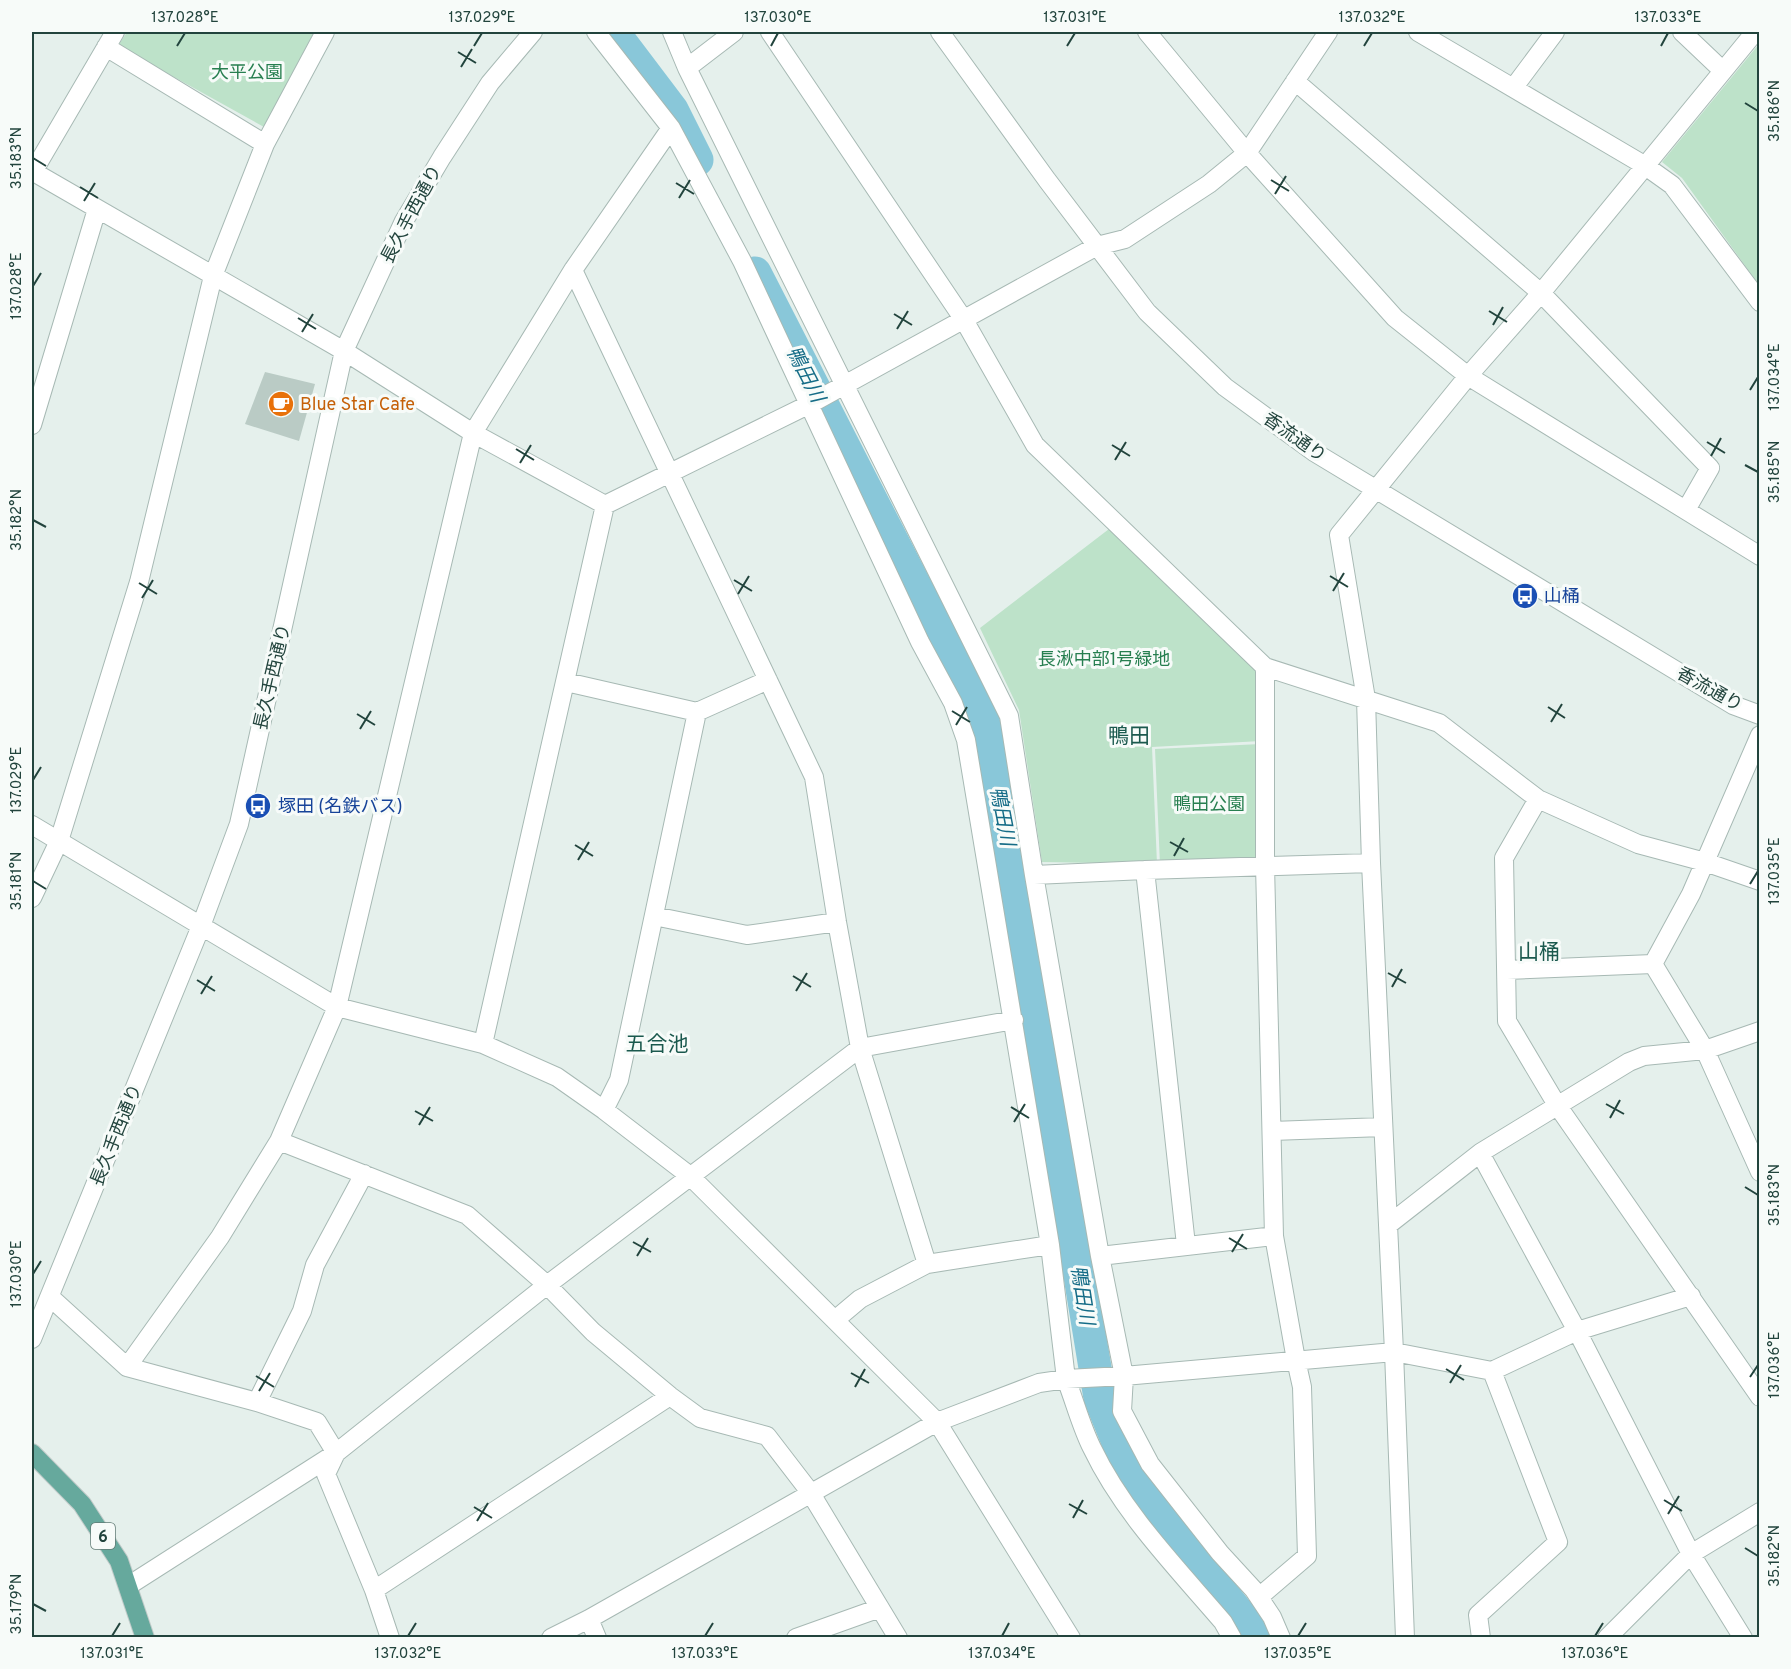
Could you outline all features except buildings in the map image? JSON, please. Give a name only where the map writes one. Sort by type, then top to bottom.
[{"type":"main road","name":"6","points":[[32,1453],[82,1504],[119,1561],[145,1638]]},
{"type":"street","points":[[32,898],[59,842],[139,582],[213,276],[265,144],[325,32]]},
{"type":"street","name":"長久手西通り","points":[[32,1339],[201,926],[239,824],[344,351],[404,221],[490,83],[533,32]]},
{"type":"street","points":[[596,32],[671,128],[742,261],[920,642],[953,703],[966,740],[1014,1020],[1050,1245],[1066,1379],[1091,1447],[1134,1518],[1223,1622],[1232,1638]]},
{"type":"street","points":[[672,32],[687,68],[1009,716],[1034,875],[1124,1376],[1122,1411],[1150,1464],[1220,1553],[1259,1598],[1272,1617],[1281,1638]]},
{"type":"street","points":[[687,68],[734,32]]},
{"type":"street","points":[[770,32],[964,320],[1035,445],[1265,667],[1438,723],[1538,799],[1638,844],[1705,862],[1760,881]]},
{"type":"street","name":"香流通り","points":[[940,32],[1147,312],[1225,387],[1314,452],[1375,490],[1733,705],[1760,715]]},
{"type":"street","points":[[1147,32],[1247,153],[1395,318],[1468,376],[1760,556]]},
{"type":"street","points":[[605,505],[810,404],[1097,246],[1125,239],[1209,184],[1247,153],[1328,32]]},
{"type":"street","points":[[1418,32],[1644,165],[1672,185],[1760,302]]},
{"type":"street","points":[[1514,87],[1556,32]]},
{"type":"street","points":[[1682,32],[1722,70]]},
{"type":"street","points":[[1405,1638],[1371,863],[1366,699],[1339,536],[1468,376],[1541,293],[1755,32]]},
{"type":"street","points":[[265,144],[110,39],[32,172],[344,351],[473,433],[605,505]]},
{"type":"street","points":[[1295,81],[1541,293],[1710,468],[1686,510]]},
{"type":"street","points":[[128,1367],[220,1237],[279,1141],[337,1007],[473,433],[573,270],[671,128]]},
{"type":"street","points":[[32,425],[97,209]]},
{"type":"street","points":[[573,270],[814,777],[860,1048],[927,1264]]},
{"type":"street","points":[[483,1044],[605,505]]},
{"type":"street","points":[[1259,1598],[1307,1556],[1302,1387],[1274,1236],[1265,866],[1265,667]]},
{"type":"street","points":[[566,682],[697,712],[768,680]]},
{"type":"street","points":[[604,1110],[619,1080],[697,712]]},
{"type":"street","points":[[1653,964],[1691,894],[1760,735]]},
{"type":"street","points":[[1538,799],[1504,858],[1507,1021],[1557,1105],[1760,1397]]},
{"type":"street","points":[[32,825],[337,1007],[483,1044],[556,1077],[604,1110],[690,1176],[938,1422],[1071,1638]]},
{"type":"street","points":[[1034,875],[1371,863]]},
{"type":"street","points":[[1145,870],[1186,1245]]},
{"type":"street","points":[[654,916],[747,936],[837,922]]},
{"type":"street","points":[[1507,970],[1653,964]]},
{"type":"street","points":[[1653,964],[1705,1050],[1760,1172]]},
{"type":"street","points":[[128,1586],[336,1452],[547,1285],[860,1048],[1014,1020]]},
{"type":"street","points":[[1388,1225],[1480,1153],[1629,1062],[1644,1056],[1705,1050],[1760,1031]]},
{"type":"street","points":[[1272,1131],[1383,1127]]},
{"type":"street","points":[[279,1141],[467,1215],[547,1285],[593,1332],[670,1396],[700,1418],[767,1436],[810,1492],[898,1638]]},
{"type":"street","points":[[1480,1153],[1577,1331],[1691,1554],[1743,1638]]},
{"type":"street","points":[[257,1402],[302,1311],[315,1265],[364,1174]]},
{"type":"street","points":[[1101,1256],[1274,1236]]},
{"type":"street","points":[[835,1320],[860,1299],[927,1264],[1050,1245]]},
{"type":"street","points":[[551,1638],[589,1619],[810,1492],[938,1422],[1039,1383],[1394,1352],[1492,1371],[1577,1331],[1691,1296]]},
{"type":"street","points":[[50,1297],[128,1367],[257,1402],[316,1422],[336,1452]]},
{"type":"street","points":[[1481,1638],[1478,1615],[1558,1542],[1492,1371]]},
{"type":"street","points":[[374,1590],[670,1396]]},
{"type":"street","points":[[336,1452],[326,1474],[374,1590],[390,1638]]},
{"type":"street","points":[[1607,1638],[1691,1554],[1760,1512]]},
{"type":"street","points":[[796,1638],[880,1608]]},
{"type":"street","points":[[589,1619],[597,1638]]},
{"type":"green space","name":"大平公園","points":[[127,32],[314,32],[264,127],[118,46]]},
{"type":"green space","points":[[1759,44],[1759,285],[1682,178],[1662,162]]},
{"type":"green space","name":"長湫中部1号緑地","points":[[1109,529],[1261,670],[1261,741],[1152,747],[1157,864],[1042,862],[1019,710],[980,628]]},
{"type":"green space","name":"鴨田公園","points":[[1261,744],[1260,860],[1160,865],[1155,749]]},
{"type":"waterway","name":"鴨田川","points":[[613,32],[672,110],[697,160]]},
{"type":"waterway","name":"鴨田川","points":[[755,273],[984,724],[1003,809],[1100,1398],[1126,1462],[1152,1502],[1178,1540],[1259,1638]]},
{"type":"place","name":"Blue Star Cafe","points":[[281,404]]},
{"type":"place","name":"山桶","points":[[1525,596]]},
{"type":"place","name":"塚田 (名鉄バス)","points":[[258,806]]},
{"type":"district","name":"鴨田","points":[[1129,736]]},
{"type":"district","name":"山桶","points":[[1539,952]]},
{"type":"district","name":"五合池","points":[[657,1044]]}]
